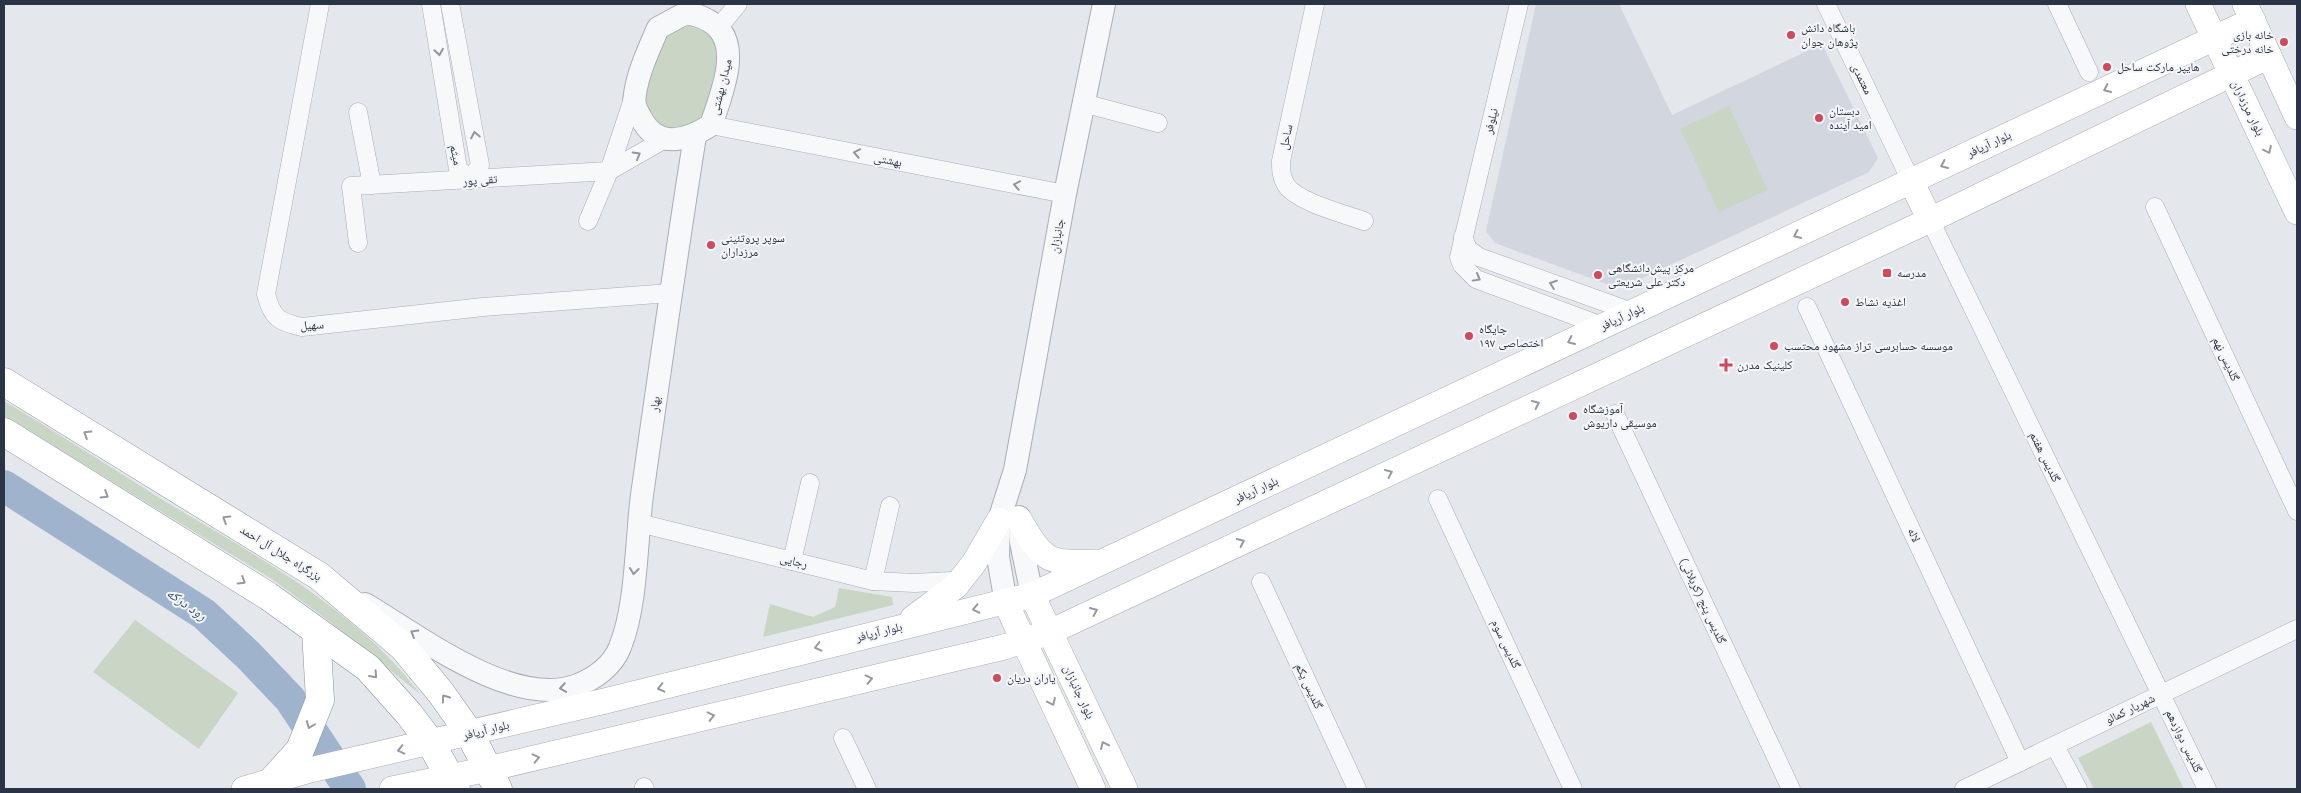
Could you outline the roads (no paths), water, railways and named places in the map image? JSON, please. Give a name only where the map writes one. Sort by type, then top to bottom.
[{"type":"highway","name":"بزرگراه جلال آل احمد","points":[[4,382],[319,576],[403,647],[442,693],[470,734],[493,779]]},
{"type":"highway","points":[[4,432],[268,596],[368,668],[409,714],[431,743],[453,783]]},
{"type":"highway","points":[[143,519],[162,514],[172,500],[169,484]]},
{"type":"highway","points":[[271,782],[305,760],[320,700],[316,631]]},
{"type":"main road","name":"بلوار مرزداران","points":[[2198,4],[2297,212]]},
{"type":"main road","name":"بلوار آریافر","points":[[305,760],[362,758],[431,743],[900,626],[1006,603],[1032,595],[2214,38],[2249,12]]},
{"type":"main road","points":[[2249,12],[2297,117]]},
{"type":"main road","points":[[392,789],[493,779],[1024,642],[1050,632],[1930,220],[2269,56]]},
{"type":"main road","points":[[1911,181],[1930,220]]},
{"type":"main road","points":[[900,626],[956,586],[1009,520],[1036,548],[1050,559],[1076,563],[1103,561]]},
{"type":"main road","name":"بلوار جانبازان","points":[[1032,595],[1125,789]]},
{"type":"main road","points":[[1006,603],[1093,789]]},
{"type":"main road","points":[[244,789],[271,782]]},
{"type":"street","name":"سهیل","points":[[320,4],[266,294],[270,311],[283,323],[302,327],[484,307],[670,293]]},
{"type":"street","name":"میثم","points":[[431,4],[458,169],[470,180],[480,165],[450,4]]},
{"type":"street","points":[[588,221],[609,171],[666,4]]},
{"type":"street","points":[[658,28],[692,9],[719,27],[738,4]]},
{"type":"street","name":"جانبازان","points":[[1006,603],[998,557],[1009,520],[1015,470],[1065,194],[1104,4]]},
{"type":"street","name":"ساحل","points":[[1315,4],[1281,162],[1282,174],[1290,190],[1304,198],[1364,222]]},
{"type":"street","name":"نیلوفر","points":[[1519,4],[1462,237],[1459,257],[1462,265],[1476,279],[1602,326]]},
{"type":"street","name":"معتمدی","points":[[1826,4],[1911,181]]},
{"type":"street","points":[[2057,4],[2089,72]]},
{"type":"street","name":"میدان بهشتی","points":[[703,130],[730,58],[726,38],[719,27]]},
{"type":"street","points":[[634,96],[636,110],[642,122],[651,132],[665,139],[678,140],[703,130]]},
{"type":"street","points":[[1083,104],[1158,123]]},
{"type":"street","points":[[358,112],[372,185]]},
{"type":"street","name":"بهار","points":[[319,576],[460,663],[507,683],[541,690],[561,690],[589,681],[606,668],[620,650],[628,623],[638,523],[670,293],[703,130]]},
{"type":"street","name":"بهشتی","points":[[703,130],[1065,194]]},
{"type":"street","points":[[609,171],[665,139]]},
{"type":"street","name":"تقی پور","points":[[358,243],[351,186],[609,171]]},
{"type":"street","name":"گلدیس نهم","points":[[2155,207],[2297,511]]},
{"type":"street","name":"گلدیس هفتم","points":[[1930,220],[2160,694]]},
{"type":"street","points":[[1462,237],[1468,249],[1479,257],[1632,312]]},
{"type":"street","name":"لاله","points":[[1807,307],[2020,762]]},
{"type":"street","name":"گلدیس پنج (کربلائی)","points":[[1615,414],[1791,789]]},
{"type":"street","points":[[792,561],[810,483]]},
{"type":"street","name":"گلدیس سوم","points":[[1438,499],[1573,789]]},
{"type":"street","points":[[872,581],[890,506]]},
{"type":"street","name":"جانبازان","points":[[1009,520],[1021,542],[1032,595]]},
{"type":"street","name":"رجایی","points":[[638,523],[872,581],[914,583],[952,581]]},
{"type":"street","name":"گلدیس یکم","points":[[1261,582],[1358,789]]},
{"type":"street","name":"شهریار کمالو","points":[[1964,789],[2297,629]]},
{"type":"street","name":"گلدیس دوازدهم","points":[[2160,694],[2207,789]]},
{"type":"street","points":[[844,738],[867,789]]},
{"type":"street","points":[[2055,746],[2078,789]]},
{"type":"waterway","name":"رود درکه","points":[[4,486],[204,614],[248,655],[290,699],[350,789]]},
{"type":"place","name":"باشگاه دانش پژوهان جوان","points":[[1791,35]]},
{"type":"place","name":"خانه بازی خانه درختی","points":[[2284,42]]},
{"type":"place","name":"هایپر مارکت ساحل","points":[[2107,67]]},
{"type":"place","name":"دبستان امید آینده","points":[[1819,118]]},
{"type":"place","name":"سوپر پروتئینی مرزداران","points":[[711,245]]},
{"type":"place","name":"مدرسه","points":[[1887,273]]},
{"type":"place","name":"مرکز پیش‌دانشگاهی دکتر علی شریعتی","points":[[1598,275]]},
{"type":"place","name":"اغذیه نشاط","points":[[1845,302]]},
{"type":"place","name":"جایگاه اختصاصی ۱۹۷","points":[[1469,336]]},
{"type":"place","name":"موسسه حسابرسی تراز مشهود محتسب","points":[[1774,346]]},
{"type":"place","name":"کلینیک مدرن","points":[[1726,365]]},
{"type":"place","name":"آموزشگاه موسیقی داریوش","points":[[1573,416]]},
{"type":"place","name":"یاران دریان","points":[[997,678]]}]
